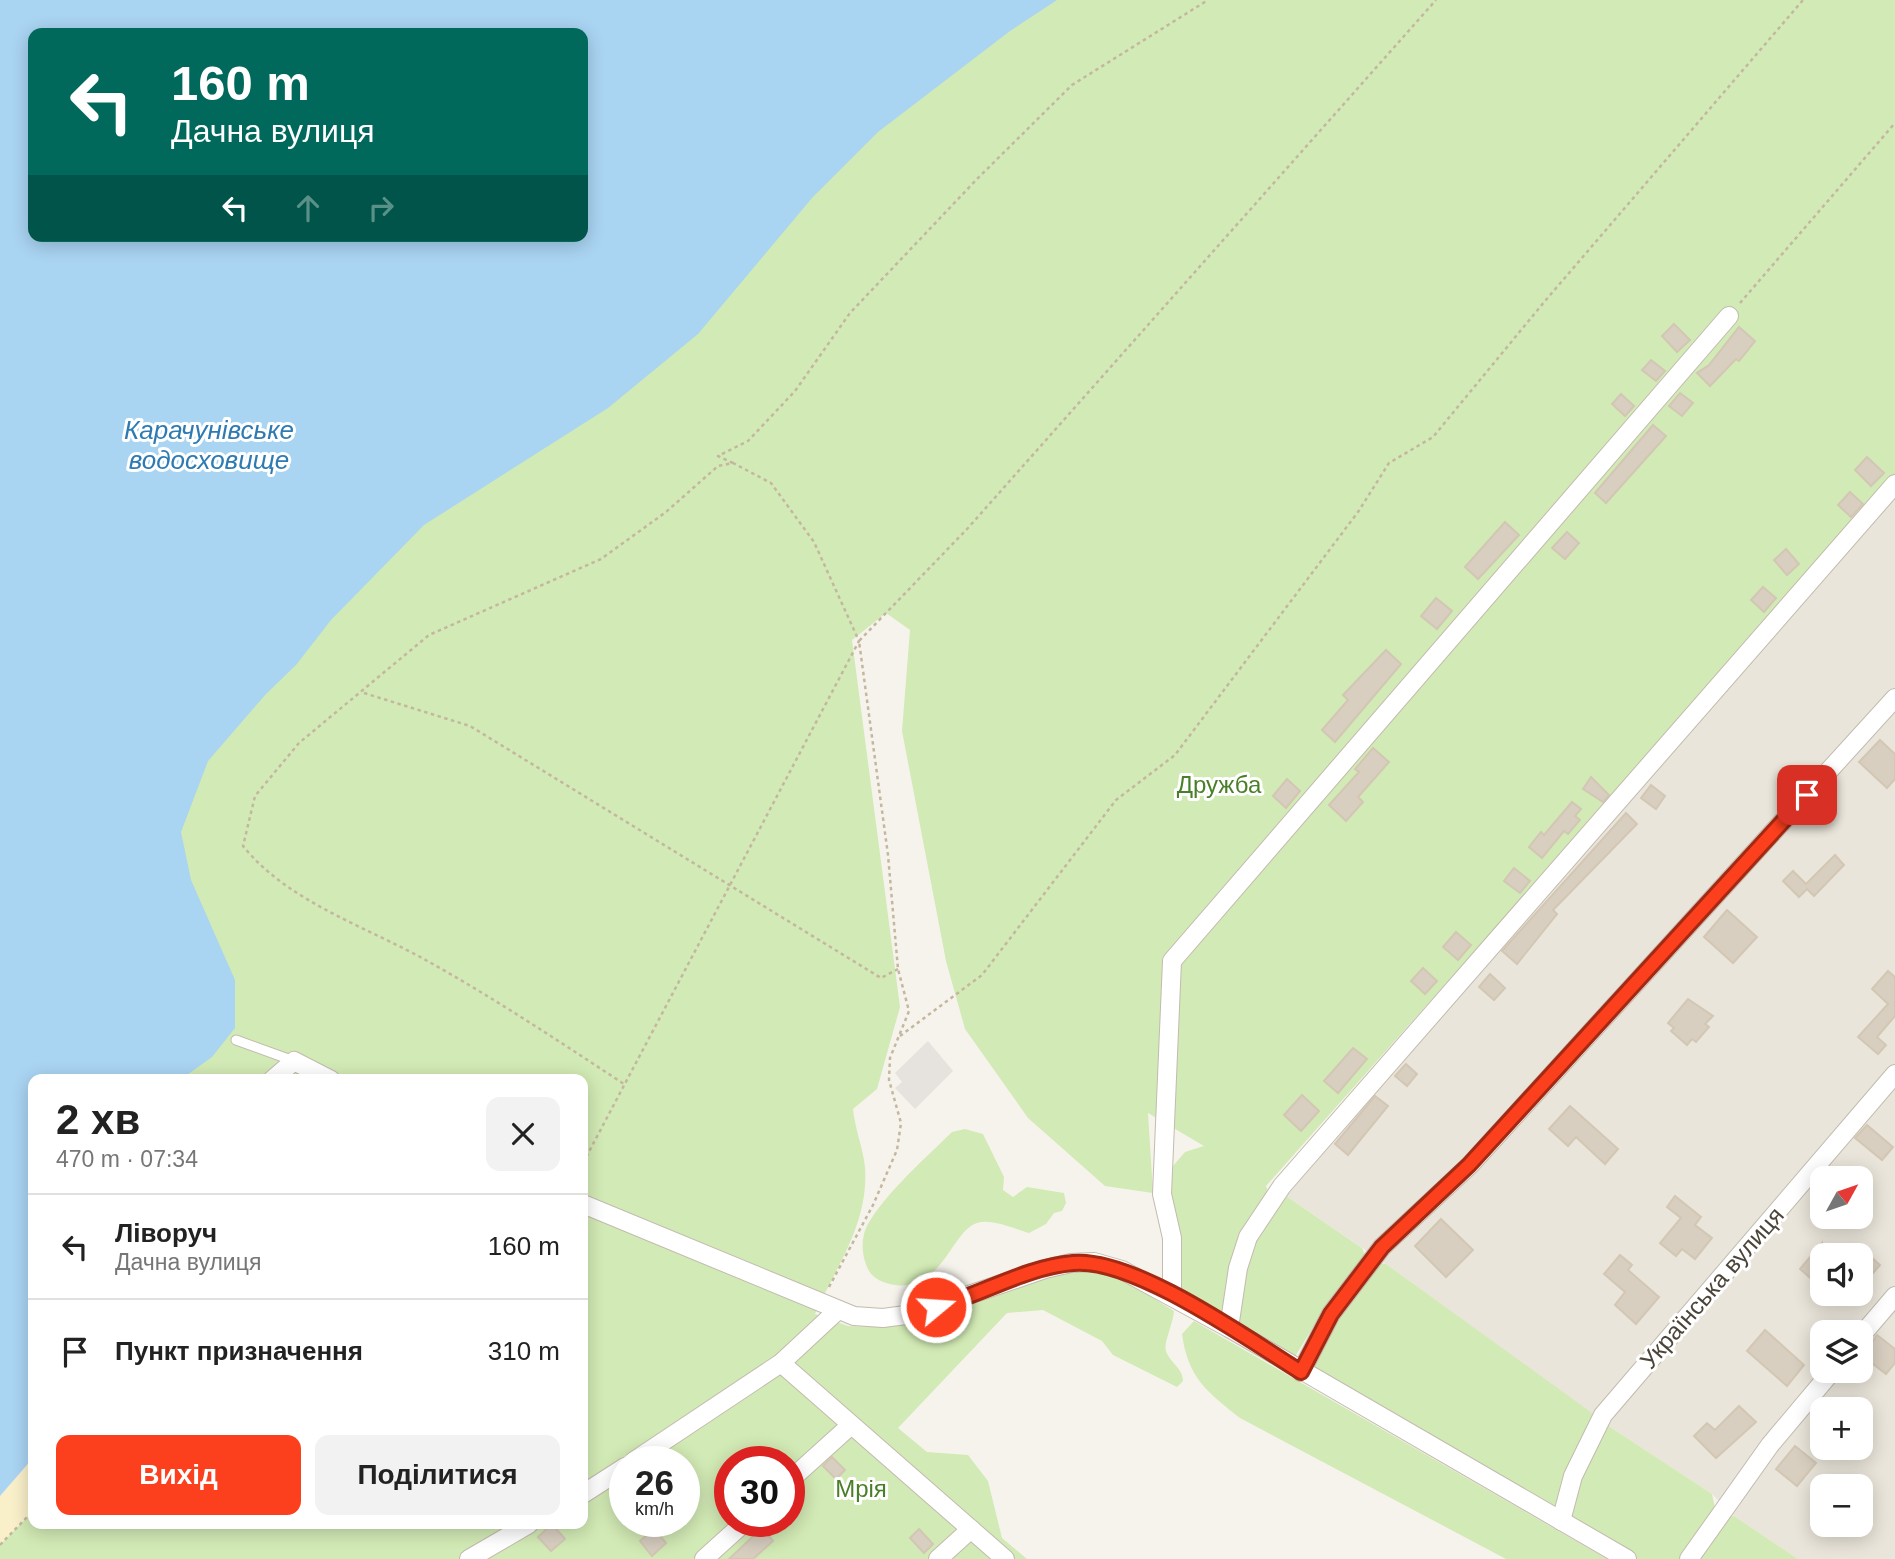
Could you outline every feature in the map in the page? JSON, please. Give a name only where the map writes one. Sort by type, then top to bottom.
[{"type":"street","points":[[1172,1296],[1172,1238],[1162,1194],[1172,961],[1729,316]]},
{"type":"street","points":[[1229,1328],[1238,1268],[1248,1237],[1282,1186],[1895,484]]},
{"type":"street","points":[[1301,1372],[1331,1314],[1382,1247],[1469,1165],[1895,698]]},
{"type":"street","points":[[279,1074],[293,1061],[319,1074]]},
{"type":"street","name":"Українська вулиця","points":[[1560,1521],[1573,1476],[1603,1415],[1895,1074]]},
{"type":"street","points":[[588,1206],[838,1310],[883,1318],[913,1314],[1045,1269],[1072,1263],[1094,1262],[1122,1270],[1229,1328],[1627,1559]]},
{"type":"street","points":[[1873,1322],[1895,1296]]},
{"type":"street","points":[[656,1446],[781,1363],[838,1310]]},
{"type":"street","points":[[781,1363],[1005,1559]]},
{"type":"street","points":[[1689,1559],[1770,1445],[1822,1383]]},
{"type":"street","points":[[805,1467],[851,1425]]},
{"type":"street","points":[[588,1491],[609,1477]]},
{"type":"street","points":[[469,1559],[520,1529]]},
{"type":"street","points":[[938,1559],[971,1529]]},
{"type":"street","points":[[704,1559],[728,1537]]},
{"type":"lane","points":[[236,1041],[293,1061]]},
{"type":"path","points":[[820,1302],[873,1205],[897,1150],[901,1123],[889,1080],[890,1058],[909,1011],[898,969],[886,841],[859,641],[814,542],[771,483],[718,456],[748,441],[795,391],[850,313],[978,178],[1072,85],[1208,0]]},
{"type":"path","points":[[588,1153],[859,641],[968,528],[1436,0]]},
{"type":"path","points":[[900,1037],[982,975],[1116,800],[1175,755],[1358,512],[1389,463],[1433,437],[1545,301],[1803,0]]},
{"type":"path","points":[[1729,316],[1895,122]]},
{"type":"path","points":[[624,1084],[496,1000],[284,884],[262,870],[243,846],[256,796],[299,743],[363,693],[429,635],[601,559],[666,512],[718,466],[733,463]]},
{"type":"path","points":[[363,693],[470,726],[881,978],[898,969]]},
{"type":"path","points":[[0,1545],[28,1516]]},
{"type":"shaded area","points":[[1895,491],[1895,1559],[1798,1559],[1734,1516],[1712,1494],[1607,1425],[1386,1264],[1286,1196]]},
{"type":"shaded area","points":[[928,1041],[953,1071],[915,1109],[895,1088],[902,1082],[895,1073]]},
{"type":"green space","points":[[971,0],[1895,0],[1895,477],[1266,1186],[1269,1194],[1223,1318],[1178,1290],[1166,1174],[1185,1152],[1204,1146],[1148,1113],[1153,1193],[1105,1186],[1028,1118],[965,1029],[946,961],[902,731],[910,630],[886,613],[852,640],[900,1007],[877,1089],[853,1109],[865,1167],[862,1207],[850,1243],[815,1314],[848,1326],[882,1327],[942,1314],[1046,1275],[1094,1268],[1119,1277],[1174,1311],[1165,1348],[1182,1376],[1183,1381],[1177,1387],[1113,1355],[1102,1341],[1043,1310],[1007,1313],[898,1428],[927,1452],[968,1455],[988,1481],[1002,1538],[1027,1559],[0,1559],[0,1545],[28,1516],[28,1529],[588,1529],[588,1074],[54,1074],[42,929],[283,649]]},
{"type":"green space","points":[[965,1129],[983,1134],[1004,1177],[1003,1190],[1013,1197],[1027,1187],[1064,1193],[1066,1203],[1062,1211],[1054,1213],[1046,1224],[1029,1233],[996,1223],[977,1223],[961,1235],[940,1265],[920,1281],[897,1285],[876,1278],[869,1271],[863,1253],[864,1234],[869,1222],[903,1180],[930,1153],[952,1132]]},
{"type":"green space","points":[[1286,1196],[1362,1248],[1367,1259],[1324,1309],[1293,1360],[1234,1325],[1243,1270],[1254,1240],[1280,1198]]},
{"type":"green space","points":[[1379,1263],[1386,1264],[1592,1413],[1594,1419],[1557,1511],[1309,1368],[1334,1317]]},
{"type":"green space","points":[[1194,1321],[1607,1559],[1506,1559],[1240,1418],[1209,1392],[1194,1373],[1182,1334]]},
{"type":"green space","points":[[1607,1425],[1712,1494],[1715,1508],[1679,1559],[1638,1559],[1567,1517],[1578,1479]]},
{"type":"green space","points":[[1734,1516],[1798,1559],[1696,1559],[1724,1517]]},
{"type":"sand","points":[[28,1464],[28,1516],[0,1545],[0,1496]]},
{"type":"water","name":"Карачунівське водосховище","points":[[0,0],[1057,0],[1010,31],[878,132],[812,198],[698,334],[608,408],[424,525],[331,620],[296,665],[266,694],[208,761],[181,832],[191,880],[235,980],[235,1028],[212,1057],[188,1074],[28,1074],[28,1464],[0,1496]]},
{"type":"building","points":[[1674,324],[1690,340],[1677,352],[1662,336]]},
{"type":"building","points":[[1739,327],[1755,341],[1739,361],[1736,359],[1710,386],[1697,373],[1709,365]]},
{"type":"building","points":[[1651,360],[1665,371],[1656,381],[1642,370]]},
{"type":"building","points":[[1680,393],[1693,403],[1682,416],[1669,406]]},
{"type":"building","points":[[1621,394],[1634,406],[1625,416],[1612,404]]},
{"type":"building","points":[[1653,425],[1666,436],[1606,503],[1595,493]]},
{"type":"building","points":[[1867,457],[1884,473],[1871,486],[1855,470]]},
{"type":"building","points":[[1850,492],[1863,504],[1851,517],[1838,505]]},
{"type":"building","points":[[1505,522],[1519,535],[1478,579],[1465,567]]},
{"type":"building","points":[[1567,532],[1579,543],[1565,559],[1552,548]]},
{"type":"building","points":[[1786,549],[1799,564],[1787,575],[1774,560]]},
{"type":"building","points":[[1763,587],[1776,598],[1764,612],[1751,600]]},
{"type":"building","points":[[1436,598],[1452,611],[1437,629],[1421,616]]},
{"type":"building","points":[[1386,650],[1401,664],[1335,742],[1322,730],[1348,700],[1343,695]]},
{"type":"building","points":[[1880,740],[1895,754],[1895,779],[1887,788],[1859,762]]},
{"type":"building","points":[[1373,748],[1389,762],[1358,797],[1363,802],[1346,821],[1329,805],[1359,772],[1355,769]]},
{"type":"building","points":[[1591,777],[1609,795],[1603,802],[1583,789]]},
{"type":"building","points":[[1287,779],[1300,791],[1286,808],[1273,796]]},
{"type":"building","points":[[1651,785],[1665,796],[1656,809],[1641,798]]},
{"type":"building","points":[[1572,802],[1581,809],[1575,816],[1580,820],[1568,834],[1564,831],[1542,858],[1529,847],[1541,832],[1544,835]]},
{"type":"building","points":[[1626,813],[1637,824],[1553,910],[1557,914],[1517,964],[1502,951]]},
{"type":"building","points":[[1835,855],[1844,865],[1814,896],[1807,889],[1799,897],[1783,881],[1793,871],[1806,884]]},
{"type":"building","points":[[1514,868],[1530,881],[1520,893],[1504,881]]},
{"type":"building","points":[[1727,910],[1757,937],[1733,963],[1704,937]]},
{"type":"building","points":[[1456,932],[1471,945],[1458,960],[1443,947]]},
{"type":"building","points":[[1423,968],[1437,981],[1425,994],[1411,981]]},
{"type":"building","points":[[1888,971],[1895,977],[1895,1016],[1877,1037],[1886,1045],[1878,1054],[1858,1037],[1888,1004],[1872,989]]},
{"type":"building","points":[[1490,974],[1505,988],[1494,1000],[1479,987]]},
{"type":"building","points":[[1688,999],[1713,1016],[1705,1024],[1709,1027],[1696,1042],[1692,1039],[1687,1045],[1671,1031],[1674,1028],[1668,1023]]},
{"type":"building","points":[[1353,1048],[1367,1059],[1338,1093],[1324,1081]]},
{"type":"building","points":[[1406,1064],[1417,1074],[1407,1086],[1395,1076]]},
{"type":"building","points":[[1302,1095],[1319,1111],[1301,1131],[1284,1115]]},
{"type":"building","points":[[1375,1096],[1388,1106],[1348,1155],[1335,1144]]},
{"type":"building","points":[[1570,1106],[1618,1149],[1605,1164],[1576,1137],[1568,1146],[1549,1129]]},
{"type":"building","points":[[1867,1125],[1893,1147],[1882,1160],[1855,1138]]},
{"type":"building","points":[[1675,1196],[1701,1217],[1695,1225],[1712,1238],[1695,1259],[1682,1249],[1676,1256],[1660,1243],[1681,1218],[1667,1207]]},
{"type":"building","points":[[1441,1219],[1473,1250],[1446,1277],[1415,1246]]},
{"type":"building","points":[[1620,1255],[1632,1265],[1628,1270],[1659,1297],[1636,1324],[1615,1305],[1625,1292],[1604,1274]]},
{"type":"building","points":[[1810,1257],[1810,1278],[1800,1269]]},
{"type":"building","points":[[1873,1259],[1880,1265],[1873,1273]]},
{"type":"building","points":[[1765,1330],[1804,1365],[1787,1386],[1747,1351]]},
{"type":"building","points":[[1877,1335],[1895,1349],[1895,1363],[1886,1374],[1873,1364],[1873,1341]]},
{"type":"building","points":[[1739,1406],[1756,1422],[1716,1458],[1694,1436],[1707,1423],[1715,1430]]},
{"type":"building","points":[[1795,1446],[1816,1463],[1797,1486],[1776,1469]]},
{"type":"building","points":[[832,1457],[845,1470],[836,1479],[823,1466]]},
{"type":"building","points":[[547,1529],[556,1529],[565,1539],[551,1551],[538,1537]]},
{"type":"building","points":[[919,1529],[933,1544],[924,1553],[910,1538]]},
{"type":"building","points":[[645,1537],[661,1537],[666,1543],[652,1556],[640,1541]]},
{"type":"building","points":[[752,1537],[770,1537],[773,1541],[753,1559],[729,1559]]},
{"type":"route","points":[[936,1307],[1045,1269],[1072,1263],[1094,1262],[1122,1270],[1172,1296],[1301,1372],[1331,1314],[1382,1247],[1469,1165],[1807,795]]},
{"type":"park label","name":"Дружба","points":[[1219,785]]},
{"type":"park label","name":"Мрія","points":[[861,1489]]}]
